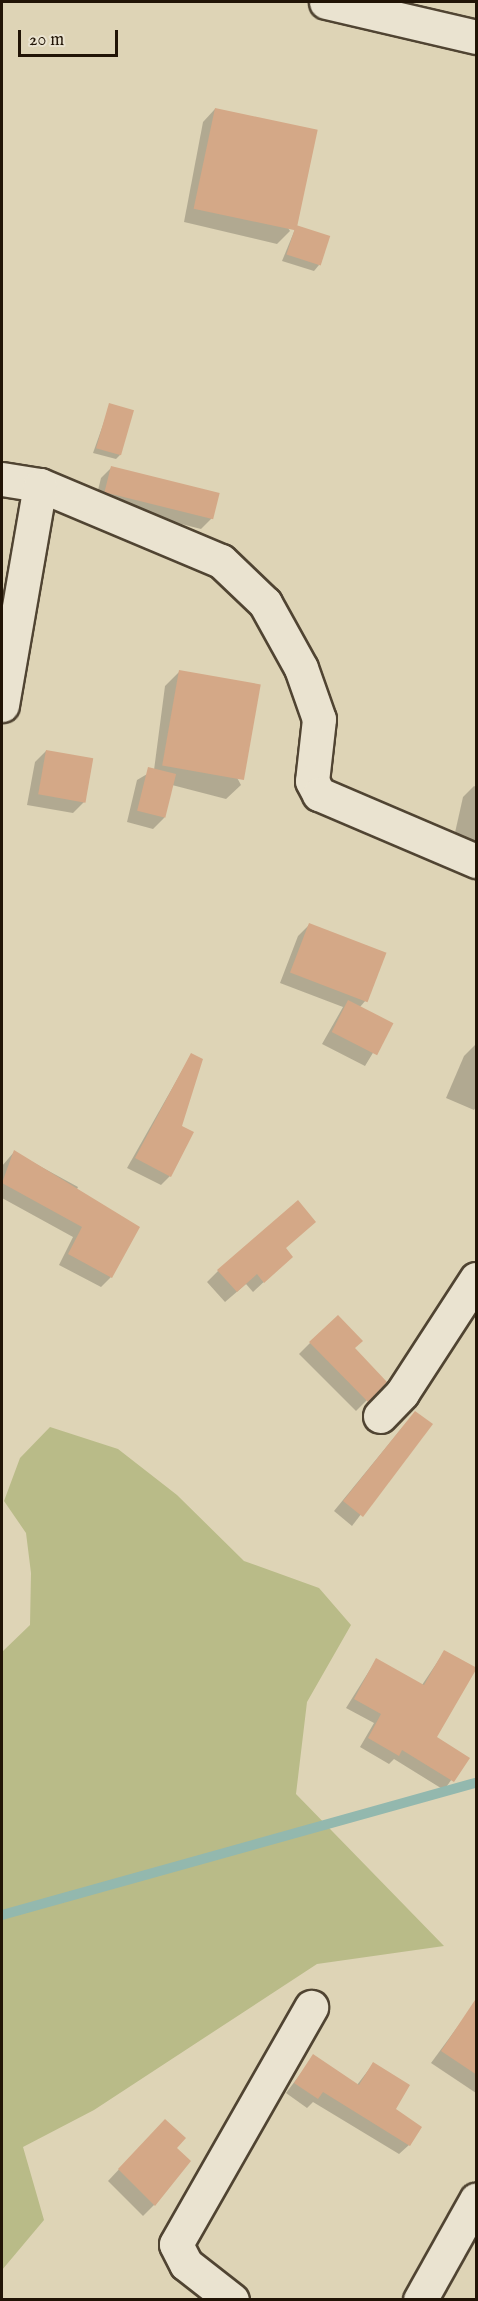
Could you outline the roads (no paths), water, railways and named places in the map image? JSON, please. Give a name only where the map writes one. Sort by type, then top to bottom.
[{"type":"street","points":[[326,2],[477,37]]},
{"type":"street","points":[[2,479],[40,485],[221,561],[265,603],[301,668],[319,719],[312,780],[318,794],[477,861]]},
{"type":"street","points":[[2,705],[40,485]]},
{"type":"street","points":[[380,1416],[402,1393],[477,1279]]},
{"type":"street","points":[[232,2300],[186,2264],[176,2244],[311,2007]]},
{"type":"street","points":[[420,2300],[477,2200]]},
{"type":"waterway","points":[[2,1915],[476,1783]]}]
